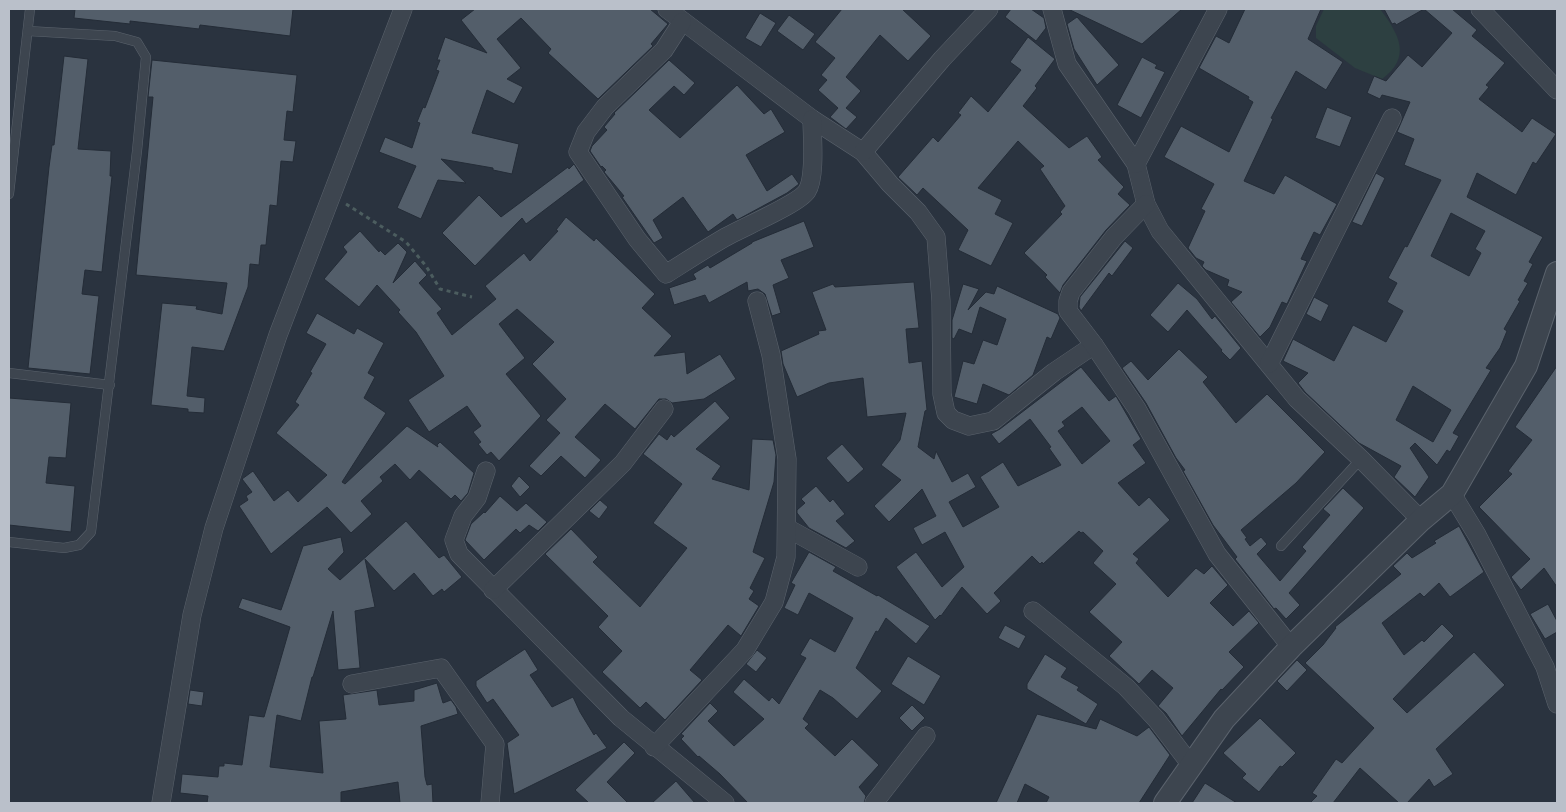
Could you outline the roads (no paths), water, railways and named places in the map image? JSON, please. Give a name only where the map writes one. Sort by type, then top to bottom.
[{"type":"street","points":[[161,803],[192,615],[214,528],[278,335],[403,9]]},
{"type":"street","points":[[667,9],[812,119],[863,152],[890,184],[918,212],[936,237],[941,301],[942,394],[946,413],[953,420],[969,426],[993,421],[1054,372],[1094,345]]},
{"type":"street","points":[[863,152],[942,59],[989,9]]},
{"type":"street","points":[[1052,9],[1066,64],[1136,164],[1146,204],[1160,231],[1298,399],[1422,520]]},
{"type":"street","points":[[1136,164],[1218,9]]},
{"type":"street","points":[[1480,9],[1557,90]]},
{"type":"street","points":[[682,22],[664,50],[605,107],[586,132],[578,152],[637,240],[666,274],[724,238],[795,201],[807,192],[811,182],[812,119]]},
{"type":"street","points":[[1269,364],[1392,118]]},
{"type":"street","points":[[1146,204],[1114,237],[1071,292],[1068,301],[1068,311],[1094,345],[1137,409],[1217,554],[1291,647]]},
{"type":"street","points":[[1165,803],[1224,719],[1291,647],[1422,520],[1452,494],[1526,366],[1557,273]]},
{"type":"street","points":[[654,747],[745,650],[774,602],[786,557],[786,459],[782,421],[771,355],[757,301]]},
{"type":"street","points":[[493,590],[623,463],[664,409]]},
{"type":"street","points":[[486,471],[477,498],[463,516],[454,540],[459,554],[621,718],[654,747],[725,803]]},
{"type":"street","points":[[1452,494],[1551,663],[1557,704]]},
{"type":"street","points":[[787,528],[858,567]]},
{"type":"street","points":[[1033,612],[1126,687],[1156,719],[1190,765]]},
{"type":"street","points":[[352,684],[441,668],[495,744],[492,757],[490,803]]},
{"type":"street","points":[[874,803],[926,736]]},
{"type":"lane","points":[[9,194],[30,9]]},
{"type":"lane","points":[[9,542],[64,548],[79,545],[91,532],[138,151],[146,57],[137,42],[115,36],[28,31]]},
{"type":"lane","points":[[9,373],[110,385]]},
{"type":"lane","points":[[1281,546],[1361,459]]}]
